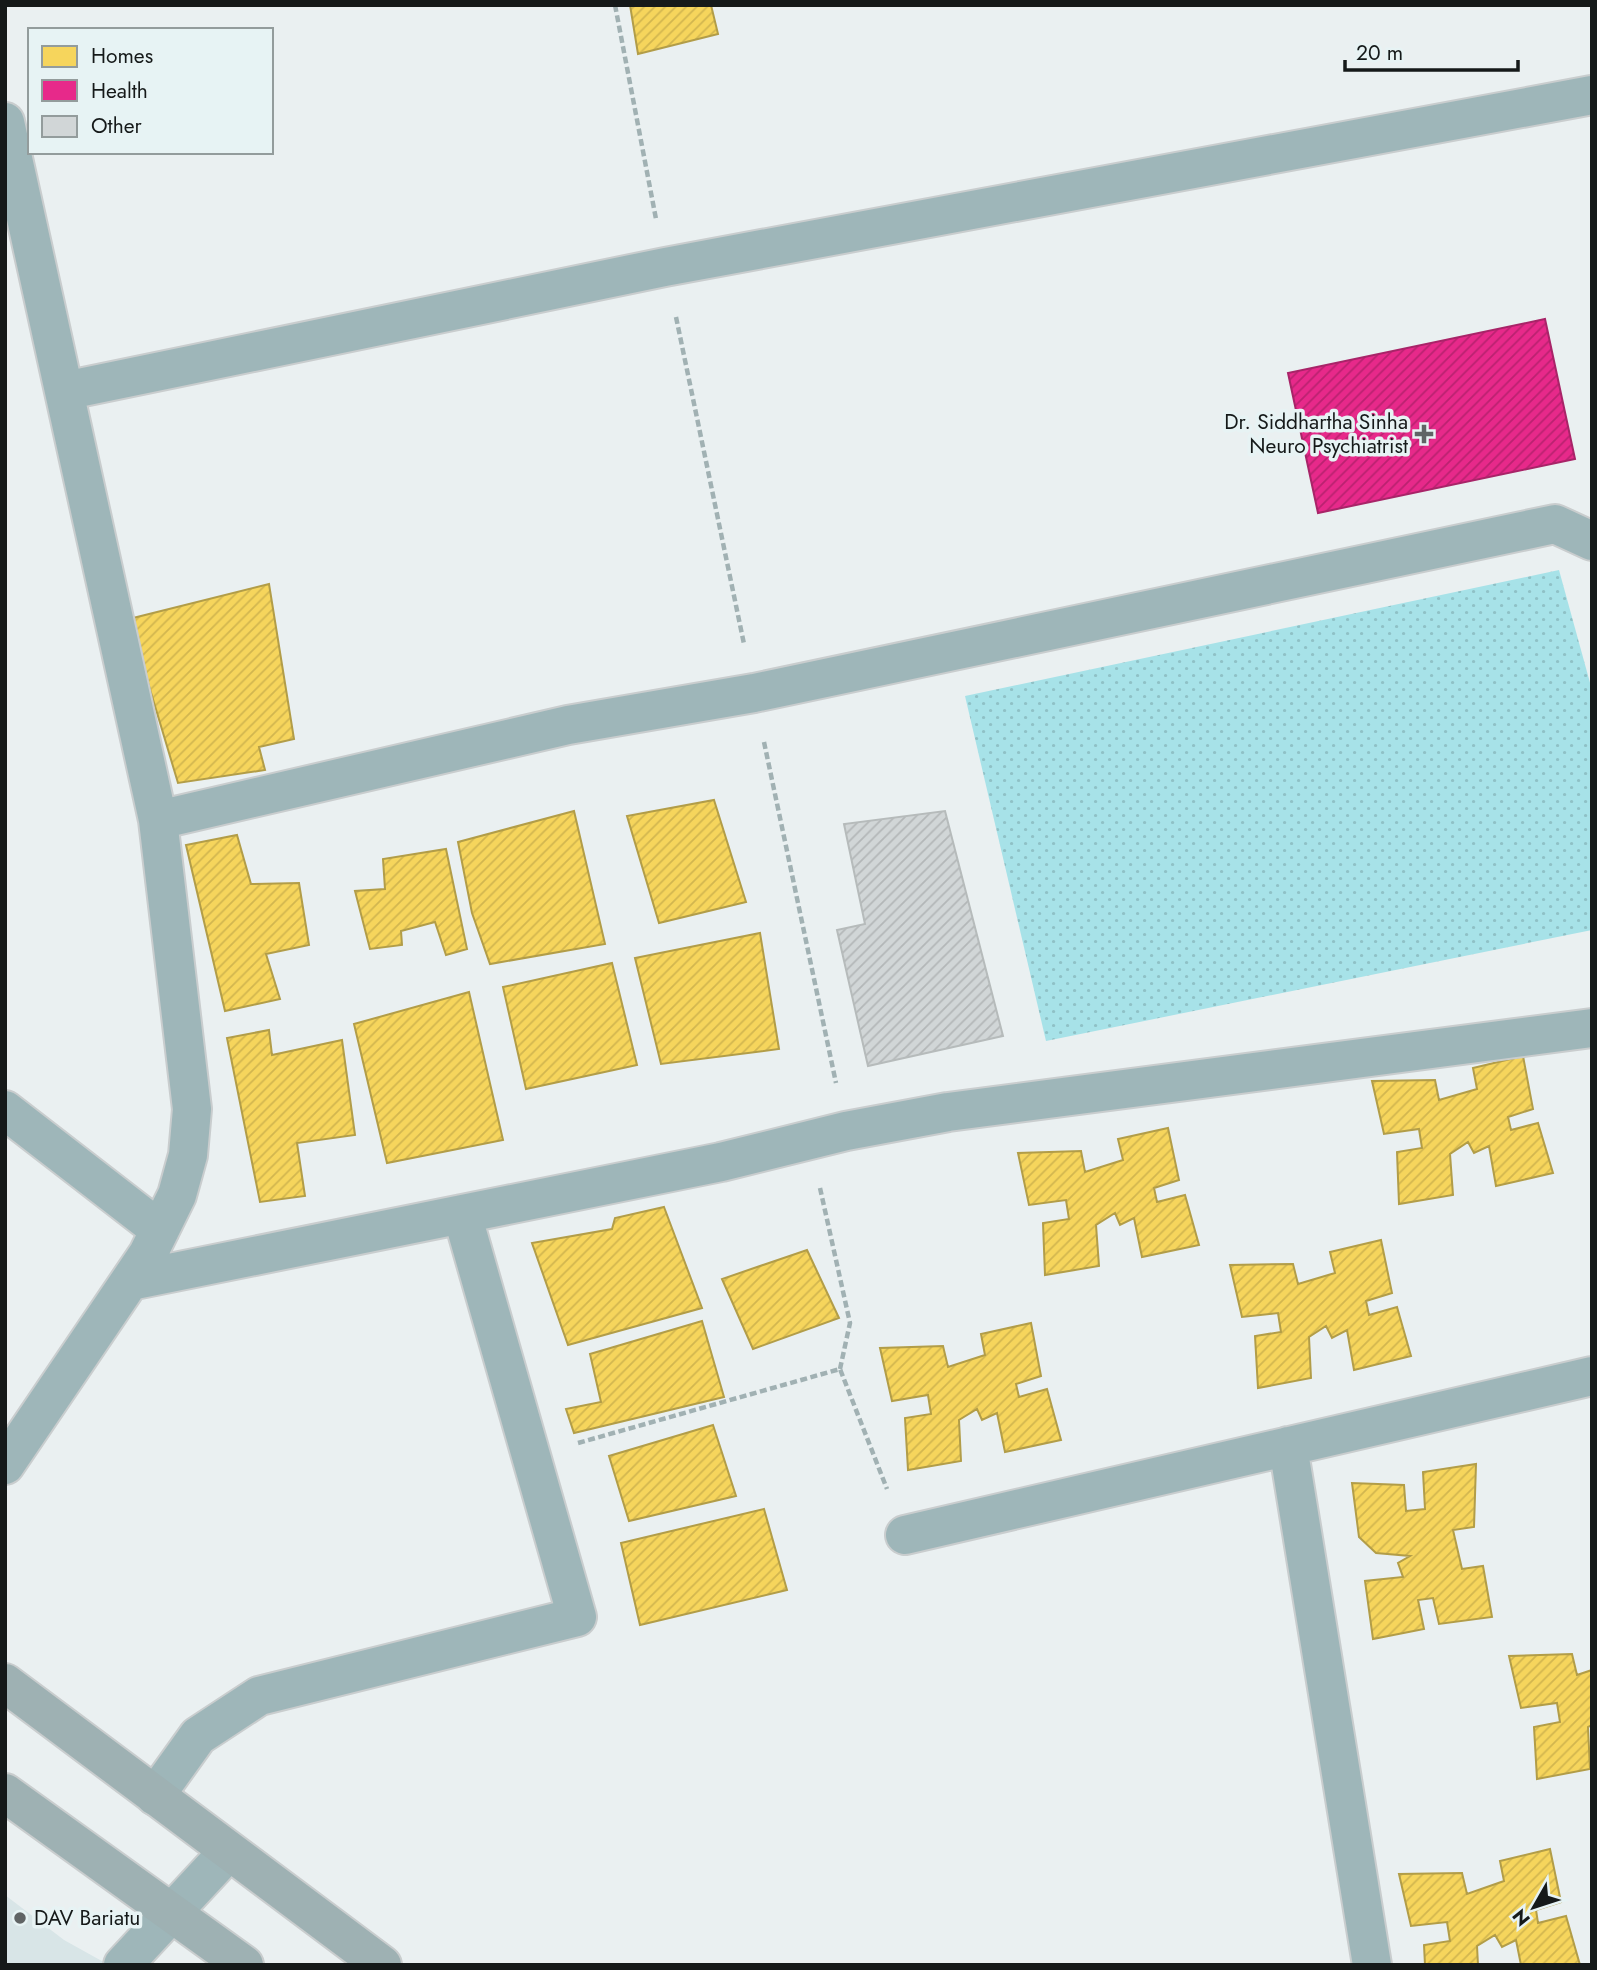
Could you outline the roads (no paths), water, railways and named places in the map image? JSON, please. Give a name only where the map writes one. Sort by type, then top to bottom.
[{"type":"main road","points":[[5,1683],[382,1965]]},
{"type":"main road","points":[[5,1793],[244,1965]]},
{"type":"street","points":[[64,391],[665,267],[1592,95]]},
{"type":"street","points":[[5,122],[158,820],[192,1109],[188,1155],[177,1195],[160,1230],[130,1281],[5,1465]]},
{"type":"street","points":[[158,820],[568,724],[754,693],[1555,524],[1592,541]]},
{"type":"street","points":[[130,1281],[721,1162],[846,1131],[948,1112],[1592,1028]]},
{"type":"street","points":[[5,1110],[160,1230]]},
{"type":"street","points":[[155,1796],[198,1735],[259,1696],[576,1617],[463,1214]]},
{"type":"street","points":[[905,1535],[1592,1376]]},
{"type":"street","points":[[1288,1446],[1372,1965]]},
{"type":"street","points":[[123,1965],[228,1852]]},
{"type":"place","name":"Dr. Siddhartha Sinha Neuro Psychiatrist","points":[[1424,434]]},
{"type":"place","name":"DAV Bariatu","points":[[20,1918]]}]
